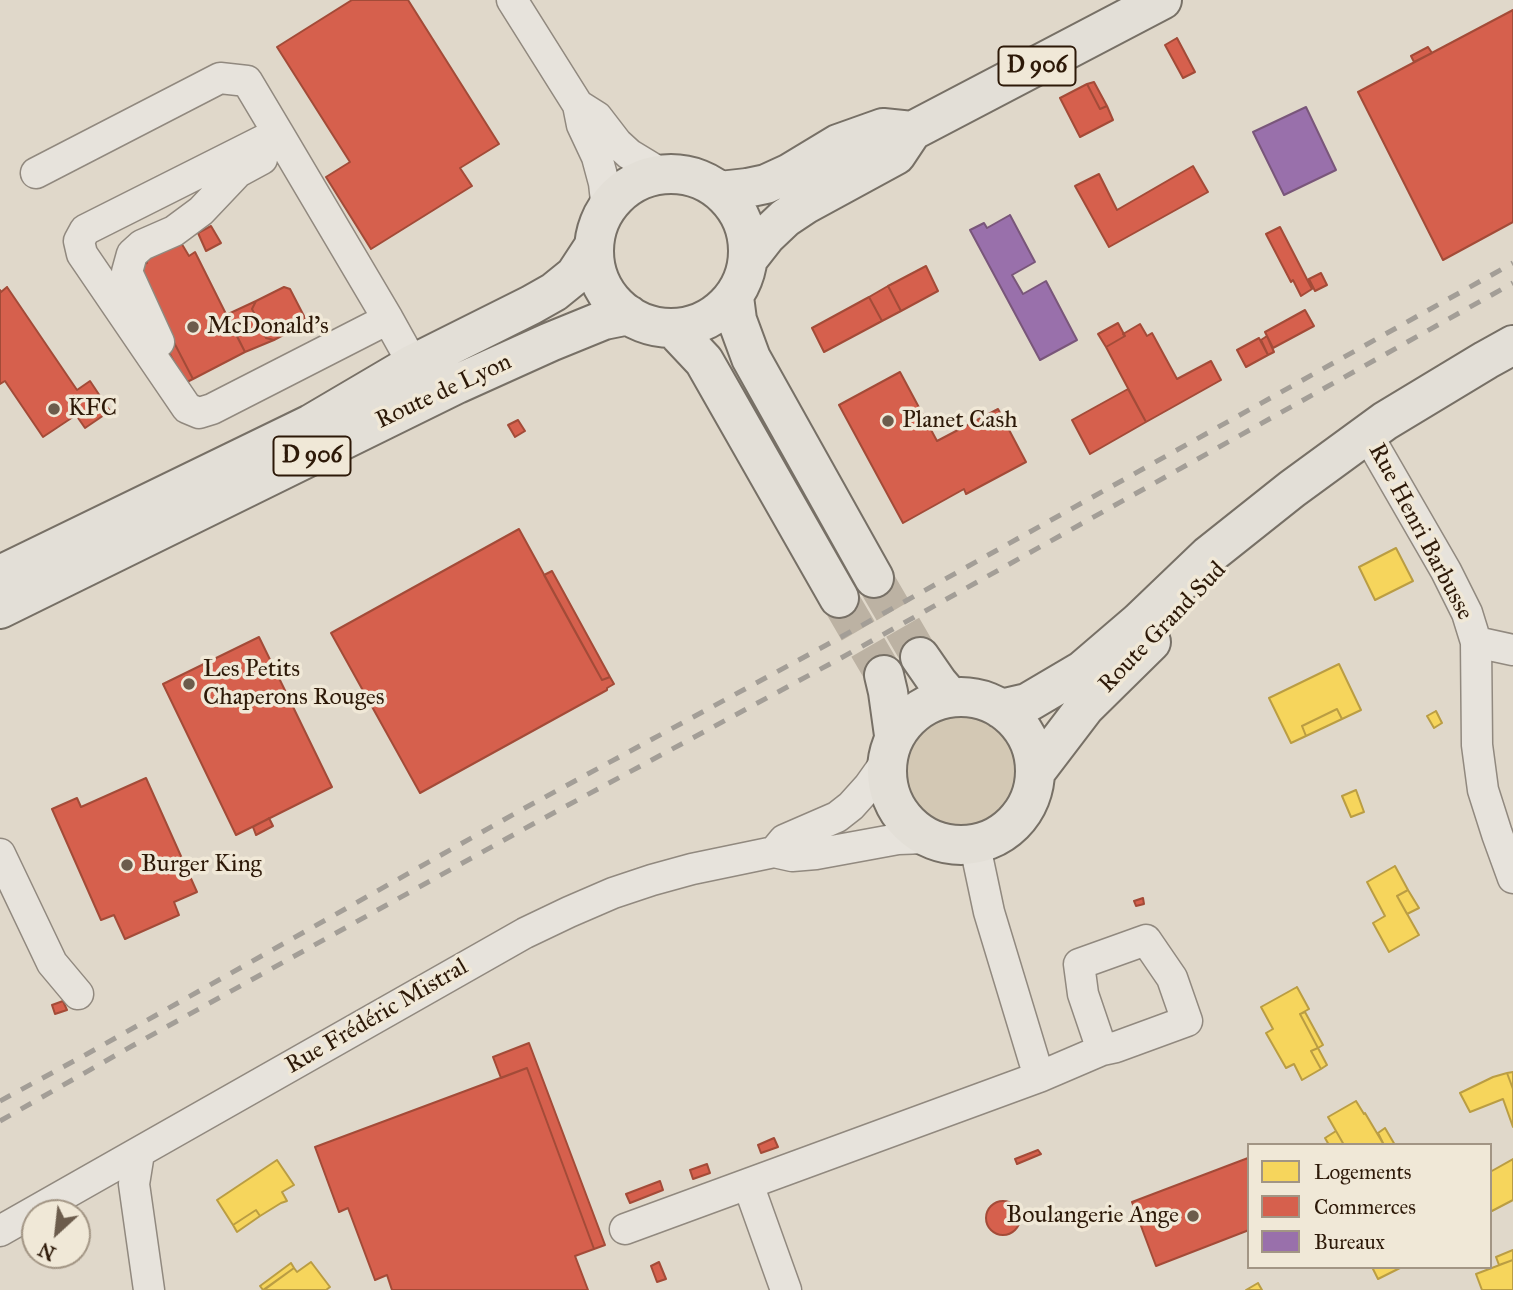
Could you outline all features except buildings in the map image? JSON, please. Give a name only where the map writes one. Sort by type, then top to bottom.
[{"type":"main road","name":"D 906","points":[[748,259],[785,218],[896,155],[912,131],[1162,0]]},
{"type":"main road","name":"D 906","points":[[720,191],[766,184],[838,144],[884,128],[912,131]]},
{"type":"main road","points":[[674,173],[693,177],[720,191],[743,222],[747,241],[748,259],[734,297],[720,311],[689,327],[655,325],[629,316],[616,305],[598,276],[594,246],[602,219],[613,200],[630,186],[662,174],[674,173]]},
{"type":"main road","name":"Route de Lyon","points":[[0,575],[311,424],[413,364],[554,292],[575,275],[594,246]]},
{"type":"main road","points":[[734,297],[737,320],[751,358],[874,578]]},
{"type":"main road","name":"Route de Lyon","points":[[0,609],[457,384],[604,320],[629,316]]},
{"type":"main road","points":[[673,328],[704,361],[839,598]]},
{"type":"main road","name":"Route Grand Sud","points":[[1001,709],[1027,703],[1083,670],[1139,622],[1209,555],[1292,489],[1367,434],[1513,345]]},
{"type":"main road","name":"Route Grand Sud","points":[[1037,770],[1086,707],[1186,609],[1292,489]]},
{"type":"main road","points":[[920,657],[950,697]]},
{"type":"main road","points":[[884,675],[888,692],[888,779],[895,802],[909,822],[927,838],[958,846],[975,845],[998,837],[1019,818],[1027,806],[1037,770],[1035,755],[1024,733],[1011,717],[995,705],[976,698],[950,697],[908,716],[890,749]]},
{"type":"street","points":[[512,0],[578,105],[582,125],[597,157],[607,210]]},
{"type":"street","points":[[36,173],[220,78],[247,81],[413,364]]},
{"type":"street","points":[[578,105],[597,117],[629,154],[662,174]]},
{"type":"street","points":[[278,133],[85,230],[79,242],[82,254],[187,408],[199,413],[212,409],[388,319]]},
{"type":"street","points":[[162,370],[163,350],[127,272],[132,254],[142,245],[174,231],[201,211],[238,172],[270,155],[296,162]]},
{"type":"street","name":"Rue Henri Barbusse","points":[[1367,434],[1467,612],[1476,642],[1477,745],[1483,790],[1513,877]]},
{"type":"street","points":[[1476,642],[1513,650]]},
{"type":"street","name":"Rue Frédéric Mistral","points":[[774,852],[784,840],[837,817],[851,806],[869,786],[890,749]]},
{"type":"street","name":"Rue Frédéric Mistral","points":[[0,1231],[525,933],[613,893],[692,869],[774,852],[793,856],[816,854],[898,839],[927,838]]},
{"type":"street","points":[[975,845],[989,912],[1039,1077]]},
{"type":"street","points":[[0,854],[52,963],[78,994]]},
{"type":"street","points":[[625,1229],[1039,1077],[1102,1050]]},
{"type":"street","points":[[139,1153],[134,1184],[149,1290]]},
{"type":"street","points":[[748,1184],[786,1290]]},
{"type":"shaded area","points":[[962,716],[983,720],[1001,732],[1013,750],[1017,771],[1013,792],[1001,810],[983,822],[962,826],[941,822],[923,810],[911,792],[907,771],[911,750],[923,732],[941,720]]},
{"type":"tunnel","points":[[874,578],[920,657]]},
{"type":"tunnel","points":[[839,598],[884,675]]},
{"type":"railway","points":[[0,1101],[1513,263]]},
{"type":"railway","points":[[0,1121],[533,824],[841,658],[1513,283]]},
{"type":"place","name":"McDonald's","points":[[193,327]]},
{"type":"place","name":"KFC","points":[[54,409]]},
{"type":"place","name":"Planet Cash","points":[[888,421]]},
{"type":"place","name":"Les Petits Chaperons Rouges","points":[[189,684]]},
{"type":"place","name":"Burger King","points":[[127,865]]},
{"type":"place","name":"Boulangerie Ange","points":[[1193,1216]]}]
